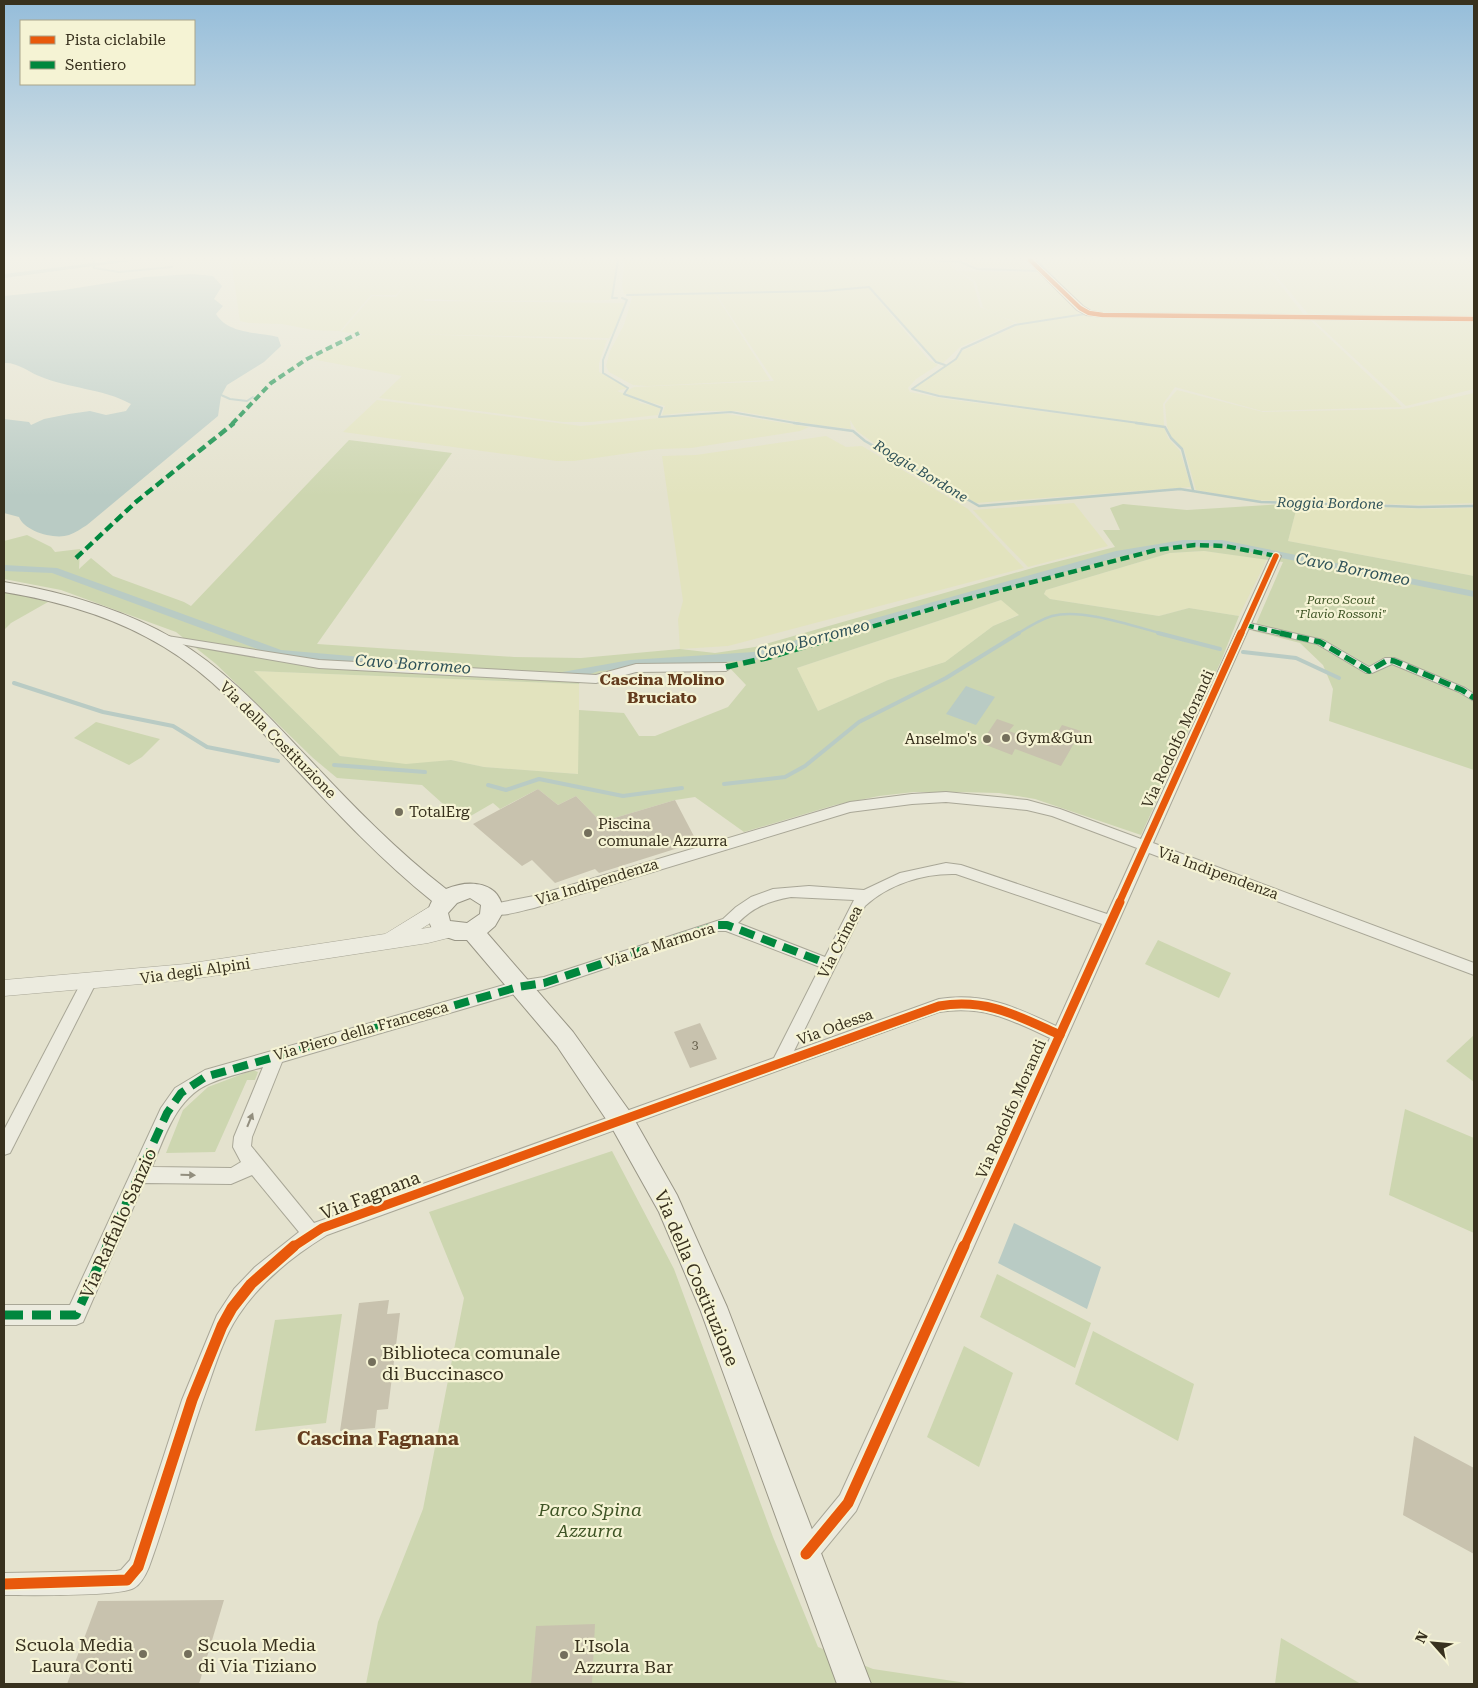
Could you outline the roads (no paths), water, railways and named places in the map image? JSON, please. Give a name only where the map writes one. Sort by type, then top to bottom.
[{"type":"main road","name":"Via della Costituzione","points":[[4,587],[57,599],[107,614],[161,638],[186,654],[243,702],[394,858],[442,904]]},
{"type":"main road","points":[[471,890],[488,897],[493,909],[487,921],[460,931],[439,922],[442,904],[460,892],[471,890]]},
{"type":"main road","name":"Via della Costituzione","points":[[460,931],[518,986],[565,1039],[621,1120],[668,1204],[684,1236],[713,1307],[854,1684]]},
{"type":"street","name":"Via Rodolfo Morandi","points":[[806,1554],[848,1503],[1276,556]]},
{"type":"street","points":[[1245,625],[1320,642],[1369,671],[1388,660],[1394,661],[1462,690],[1474,698]]},
{"type":"street","points":[[161,638],[319,664],[590,679],[636,668],[726,667]]},
{"type":"street","name":"Via Indipendenza","points":[[493,909],[505,909],[534,902],[827,813],[912,798],[982,799],[1027,805],[1056,812],[1474,968]]},
{"type":"street","name":"Via Crimea","points":[[780,1062],[828,964],[865,896],[885,885],[947,867],[1112,921]]},
{"type":"street","points":[[728,925],[737,912],[747,905],[784,892],[801,890],[865,896]]},
{"type":"street","points":[[385,941],[405,931],[442,904]]},
{"type":"street","name":"Via La Marmora","points":[[518,986],[544,983],[718,926],[728,925],[828,964]]},
{"type":"street","points":[[385,941],[408,940],[460,931]]},
{"type":"street","name":"Via degli Alpini","points":[[4,988],[88,983],[201,972],[385,941]]},
{"type":"street","points":[[4,1147],[88,983]]},
{"type":"street","name":"Via Piero della Francesca","points":[[205,1076],[518,986]]},
{"type":"street","name":"Via Odessa","points":[[621,1120],[922,1011],[954,1003],[983,1003],[1060,1035]]},
{"type":"street","points":[[276,1056],[243,1137],[242,1147],[312,1234]]},
{"type":"street","name":"Via Raffallo Sanzio","points":[[4,1316],[76,1315],[167,1113],[181,1093],[205,1076]]},
{"type":"street","name":"Via Fagnana","points":[[4,1584],[116,1582],[127,1580],[138,1567],[148,1543],[194,1393],[222,1325],[246,1289],[274,1262],[312,1234],[334,1223],[621,1120]]},
{"type":"street","points":[[140,1175],[231,1176],[240,1173],[253,1163]]},
{"type":"waterway","name":"Roggia Bordone","points":[[611,339],[603,360],[603,373],[628,388],[624,394],[662,408],[659,417],[731,412],[800,424]]},
{"type":"waterway","points":[[915,339],[936,362],[945,365]]},
{"type":"waterway","points":[[985,339],[962,349],[956,359],[912,389],[939,396],[1146,424]]},
{"type":"waterway","points":[[221,395],[230,399],[247,401],[253,397]]},
{"type":"waterway","name":"Roggia Bordone","points":[[794,423],[800,424]]},
{"type":"waterway","points":[[1136,423],[1165,427],[1171,438],[1182,449],[1193,490]]},
{"type":"waterway","name":"Roggia Bordone","points":[[800,424],[853,431],[865,441],[979,506],[1180,489],[1261,502],[1419,507],[1474,506]]},
{"type":"waterway","name":"Cavo Borromeo","points":[[561,676],[573,676],[598,668],[630,664],[755,656],[1120,553],[1171,544],[1196,542],[1222,543],[1474,594]]},
{"type":"waterway","name":"Cavo Borromeo","points":[[4,568],[53,570],[279,653],[432,667]]},
{"type":"waterway","points":[[1017,634],[1029,626],[1052,616],[1064,614],[1078,614],[1108,619],[1163,634]]},
{"type":"waterway","points":[[724,784],[785,777],[805,766],[859,722],[946,678],[1019,633]]},
{"type":"waterway","points":[[1158,633],[1220,649]]},
{"type":"waterway","points":[[1243,652],[1296,658],[1339,678]]},
{"type":"waterway","points":[[14,683],[103,712],[173,726],[207,747],[278,761]]},
{"type":"waterway","points":[[334,765],[425,772]]},
{"type":"waterway","points":[[488,785],[506,790],[539,779],[623,796],[682,788]]},
{"type":"place","name":"Gym&Gun","points":[[1006,738]]},
{"type":"place","name":"Anselmo's","points":[[987,739]]},
{"type":"place","name":"TotalErg","points":[[399,812]]},
{"type":"place","name":"Piscina comunale Azzurra","points":[[588,833]]},
{"type":"place","name":"Biblioteca comunale di Buccinasco","points":[[372,1362]]},
{"type":"place","name":"Scuola Media Laura Conti","points":[[143,1654]]},
{"type":"place","name":"Scuola Media di Via Tiziano","points":[[188,1654]]},
{"type":"place","name":"L'Isola Azzurra Bar","points":[[564,1655]]},
{"type":"district","name":"Cascina Molino Bruciato","points":[[662,688]]},
{"type":"district","name":"Cascina Fagnana","points":[[378,1438]]},
{"type":"park label","name":"Parco Scout \"Flavio Rossoni\"","points":[[1341,607]]},
{"type":"park label","name":"Parco Spina Azzurra","points":[[590,1519]]}]
